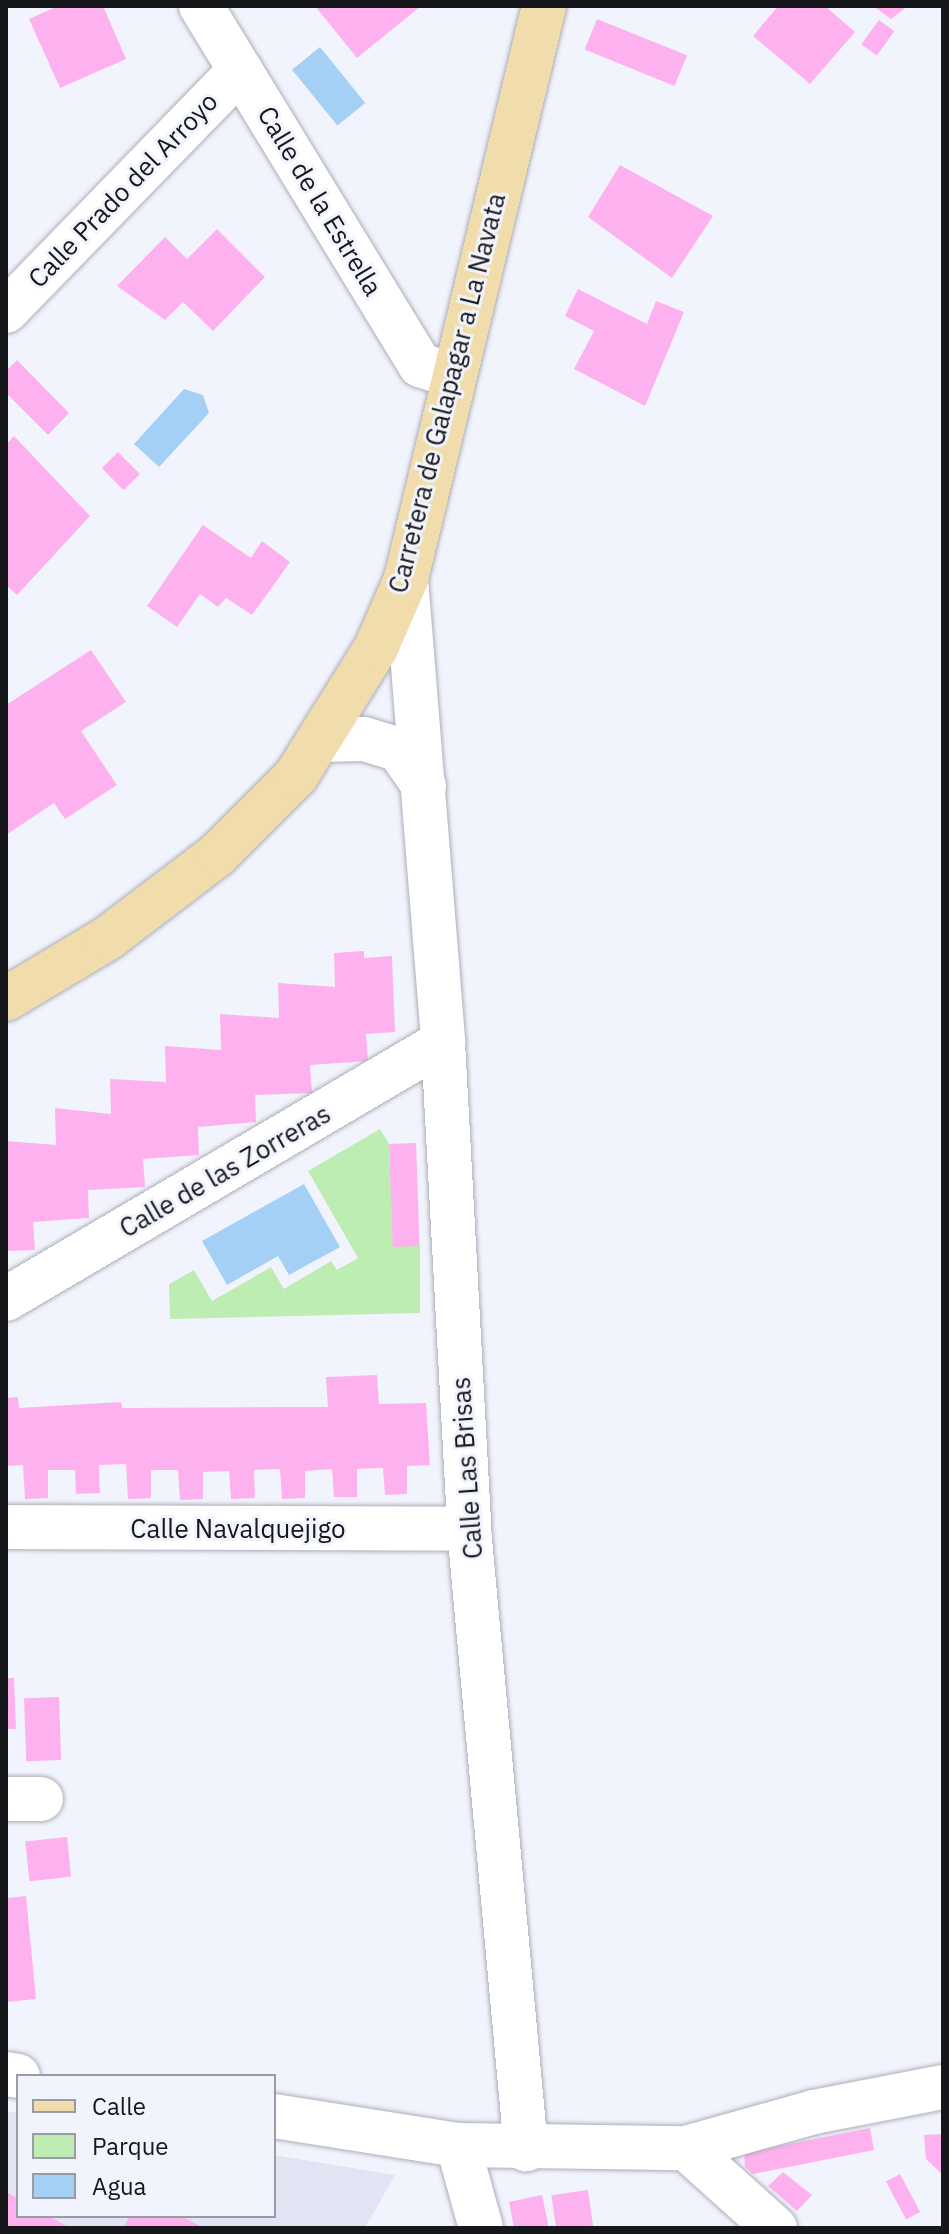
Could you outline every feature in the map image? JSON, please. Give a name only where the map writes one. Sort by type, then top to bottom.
[{"type":"main road","name":"Carretera de Galapagar a La Navata","points":[[6,999],[108,938],[217,855],[323,740],[406,579],[544,6]]},
{"type":"street","name":"Calle de la Estrella","points":[[201,6],[420,365],[454,376]]},
{"type":"street","name":"Calle Prado del Arroyo","points":[[6,311],[240,70]]},
{"type":"street","name":"Calle Las Brisas","points":[[406,579],[443,1042],[469,1529],[526,2149]]},
{"type":"street","points":[[323,740],[364,739],[399,750],[424,786]]},
{"type":"street","name":"Calle de las Zorreras","points":[[6,1299],[443,1042]]},
{"type":"street","name":"Calle Navalquejigo","points":[[6,1527],[469,1529]]},
{"type":"street","points":[[276,2116],[458,2145],[526,2149],[686,2148],[814,2112],[943,2087]]},
{"type":"street","points":[[458,2145],[481,2228]]},
{"type":"street","points":[[686,2148],[775,2228]]},
{"type":"shaded area","points":[[6,2111],[16,2113],[16,2218],[276,2218],[276,2155],[395,2175],[365,2228],[6,2228]]},
{"type":"green space","points":[[380,1129],[389,1144],[393,1246],[420,1246],[420,1313],[170,1319],[169,1284],[194,1270],[212,1301],[271,1267],[284,1289],[331,1261],[337,1270],[358,1258],[308,1171]]},
{"type":"water","points":[[320,47],[365,103],[337,126],[292,70]]},
{"type":"water","points":[[184,389],[203,395],[209,413],[159,467],[134,444]]},
{"type":"water","points":[[304,1184],[340,1247],[289,1275],[278,1256],[227,1285],[202,1241]]},
{"type":"building","points":[[58,6],[103,6],[126,59],[60,88],[29,19]]},
{"type":"building","points":[[315,6],[421,6],[357,58]]},
{"type":"building","points":[[778,6],[825,6],[855,32],[810,84],[753,36]]},
{"type":"building","points":[[873,6],[908,6],[891,19]]},
{"type":"building","points":[[597,19],[687,55],[675,86],[585,50]]},
{"type":"building","points":[[879,20],[894,31],[877,55],[861,44]]},
{"type":"building","points":[[620,165],[713,216],[672,278],[588,217]]},
{"type":"building","points":[[217,229],[265,277],[213,331],[183,302],[165,320],[117,286],[165,237],[187,259]]},
{"type":"building","points":[[578,289],[647,324],[656,301],[684,312],[645,406],[574,369],[594,331],[565,316]]},
{"type":"building","points":[[17,360],[69,413],[48,435],[6,393],[6,371]]},
{"type":"building","points":[[14,436],[90,516],[17,595],[6,585],[6,445]]},
{"type":"building","points":[[118,452],[140,474],[124,490],[102,468]]},
{"type":"building","points":[[203,525],[251,558],[262,541],[290,562],[252,615],[226,598],[218,607],[200,594],[177,627],[147,606]]},
{"type":"building","points":[[91,650],[126,702],[81,731],[117,785],[65,819],[54,803],[6,835],[6,705]]},
{"type":"building","points":[[364,951],[364,958],[392,956],[395,1032],[366,1034],[368,1061],[310,1065],[312,1093],[255,1095],[256,1122],[198,1127],[199,1155],[143,1159],[145,1187],[88,1190],[89,1218],[33,1222],[35,1250],[6,1251],[6,1141],[56,1145],[55,1108],[111,1114],[110,1079],[166,1082],[165,1046],[221,1050],[220,1014],[279,1018],[278,983],[335,987],[334,953]]},
{"type":"building","points":[[416,1143],[420,1246],[393,1247],[389,1144]]},
{"type":"building","points":[[377,1375],[379,1404],[426,1403],[430,1465],[407,1466],[407,1494],[385,1495],[383,1468],[357,1469],[357,1497],[334,1497],[332,1469],[305,1471],[305,1498],[282,1499],[280,1469],[254,1470],[255,1498],[231,1499],[229,1471],[203,1472],[203,1499],[180,1500],[178,1470],[151,1470],[151,1498],[128,1499],[126,1464],[99,1465],[100,1493],[76,1494],[75,1470],[48,1470],[48,1498],[25,1499],[23,1465],[6,1466],[6,1398],[18,1397],[19,1408],[121,1402],[122,1408],[328,1407],[326,1377]]},
{"type":"building","points":[[6,1678],[14,1678],[16,1729],[6,1729]]},
{"type":"building","points":[[59,1697],[61,1760],[26,1761],[24,1698]]},
{"type":"building","points":[[67,1837],[71,1877],[29,1881],[25,1841]]},
{"type":"building","points":[[26,1896],[36,1999],[6,2002],[6,1898]]},
{"type":"building","points":[[870,2128],[874,2150],[753,2174],[745,2167],[744,2153]]},
{"type":"building","points":[[943,2134],[943,2175],[926,2159],[924,2135]]},
{"type":"building","points":[[783,2172],[812,2195],[797,2211],[768,2186]]},
{"type":"building","points":[[900,2174],[920,2212],[906,2219],[886,2182]]},
{"type":"building","points":[[588,2190],[593,2226],[556,2228],[551,2195]]},
{"type":"building","points":[[6,2192],[16,2198],[16,2218],[52,2218],[70,2228],[6,2228]]},
{"type":"building","points":[[542,2195],[549,2228],[514,2228],[509,2202]]},
{"type":"building","points":[[129,2218],[185,2218],[204,2228],[123,2228]]}]
